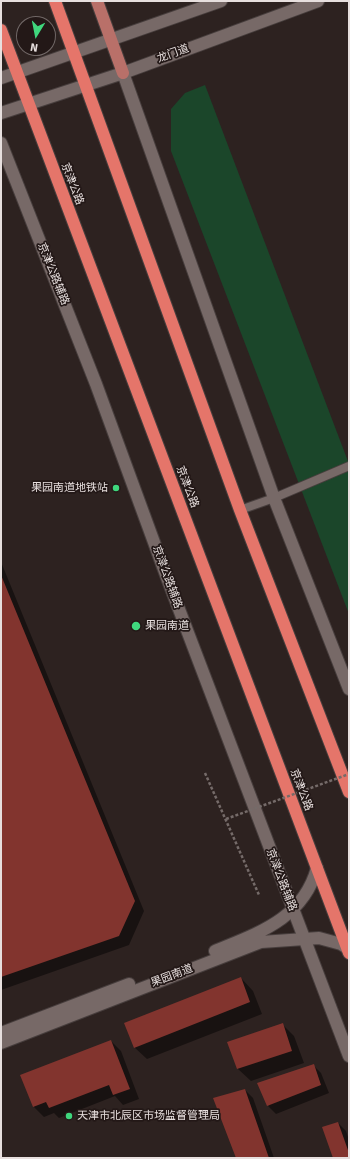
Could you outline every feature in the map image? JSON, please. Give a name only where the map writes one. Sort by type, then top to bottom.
[{"type":"highway","points":[[55,1],[240,510],[349,792]]},
{"type":"highway","name":"京津公路","points":[[1,30],[348,951]]},
{"type":"main road","points":[[97,1],[274,498],[349,689]]},
{"type":"main road","points":[[1,78],[75,54],[221,1]]},
{"type":"main road","name":"龙门道","points":[[1,113],[123,73],[318,1]]},
{"type":"main road","name":"京津公路辅路","points":[[1,143],[96,384],[292,909],[349,1056]]},
{"type":"main road","name":"果园南道","points":[[1,1033],[266,930],[277,923],[309,890],[317,868]]},
{"type":"main road","name":"果园南道","points":[[1,1043],[252,945],[272,940],[319,938],[341,944],[348,951]]},
{"type":"lane","points":[[240,510],[274,498],[349,466]]},
{"type":"path","points":[[205,773],[259,895]]},
{"type":"path","points":[[226,819],[349,774]]},
{"type":"green space","points":[[205,85],[349,464],[349,614],[171,151],[171,109],[185,93]]},
{"type":"building","points":[[1,575],[135,901],[119,936],[1,977]]},
{"type":"building","points":[[241,977],[250,1002],[134,1048],[124,1023]]},
{"type":"building","points":[[283,1023],[292,1051],[237,1069],[227,1042]]},
{"type":"building","points":[[111,1040],[130,1089],[113,1095],[109,1085],[49,1108],[46,1102],[33,1107],[20,1075]]},
{"type":"building","points":[[314,1064],[321,1085],[267,1106],[257,1083]]},
{"type":"building","points":[[245,1089],[269,1158],[236,1158],[213,1098]]},
{"type":"building","points":[[338,1122],[349,1153],[349,1158],[333,1158],[322,1127]]},
{"type":"place","name":"果园南道地铁站","points":[[116,488]]},
{"type":"place","name":"果园南道","points":[[136,626]]},
{"type":"place","name":"天津市北辰区市场监督管理局","points":[[69,1116]]}]
